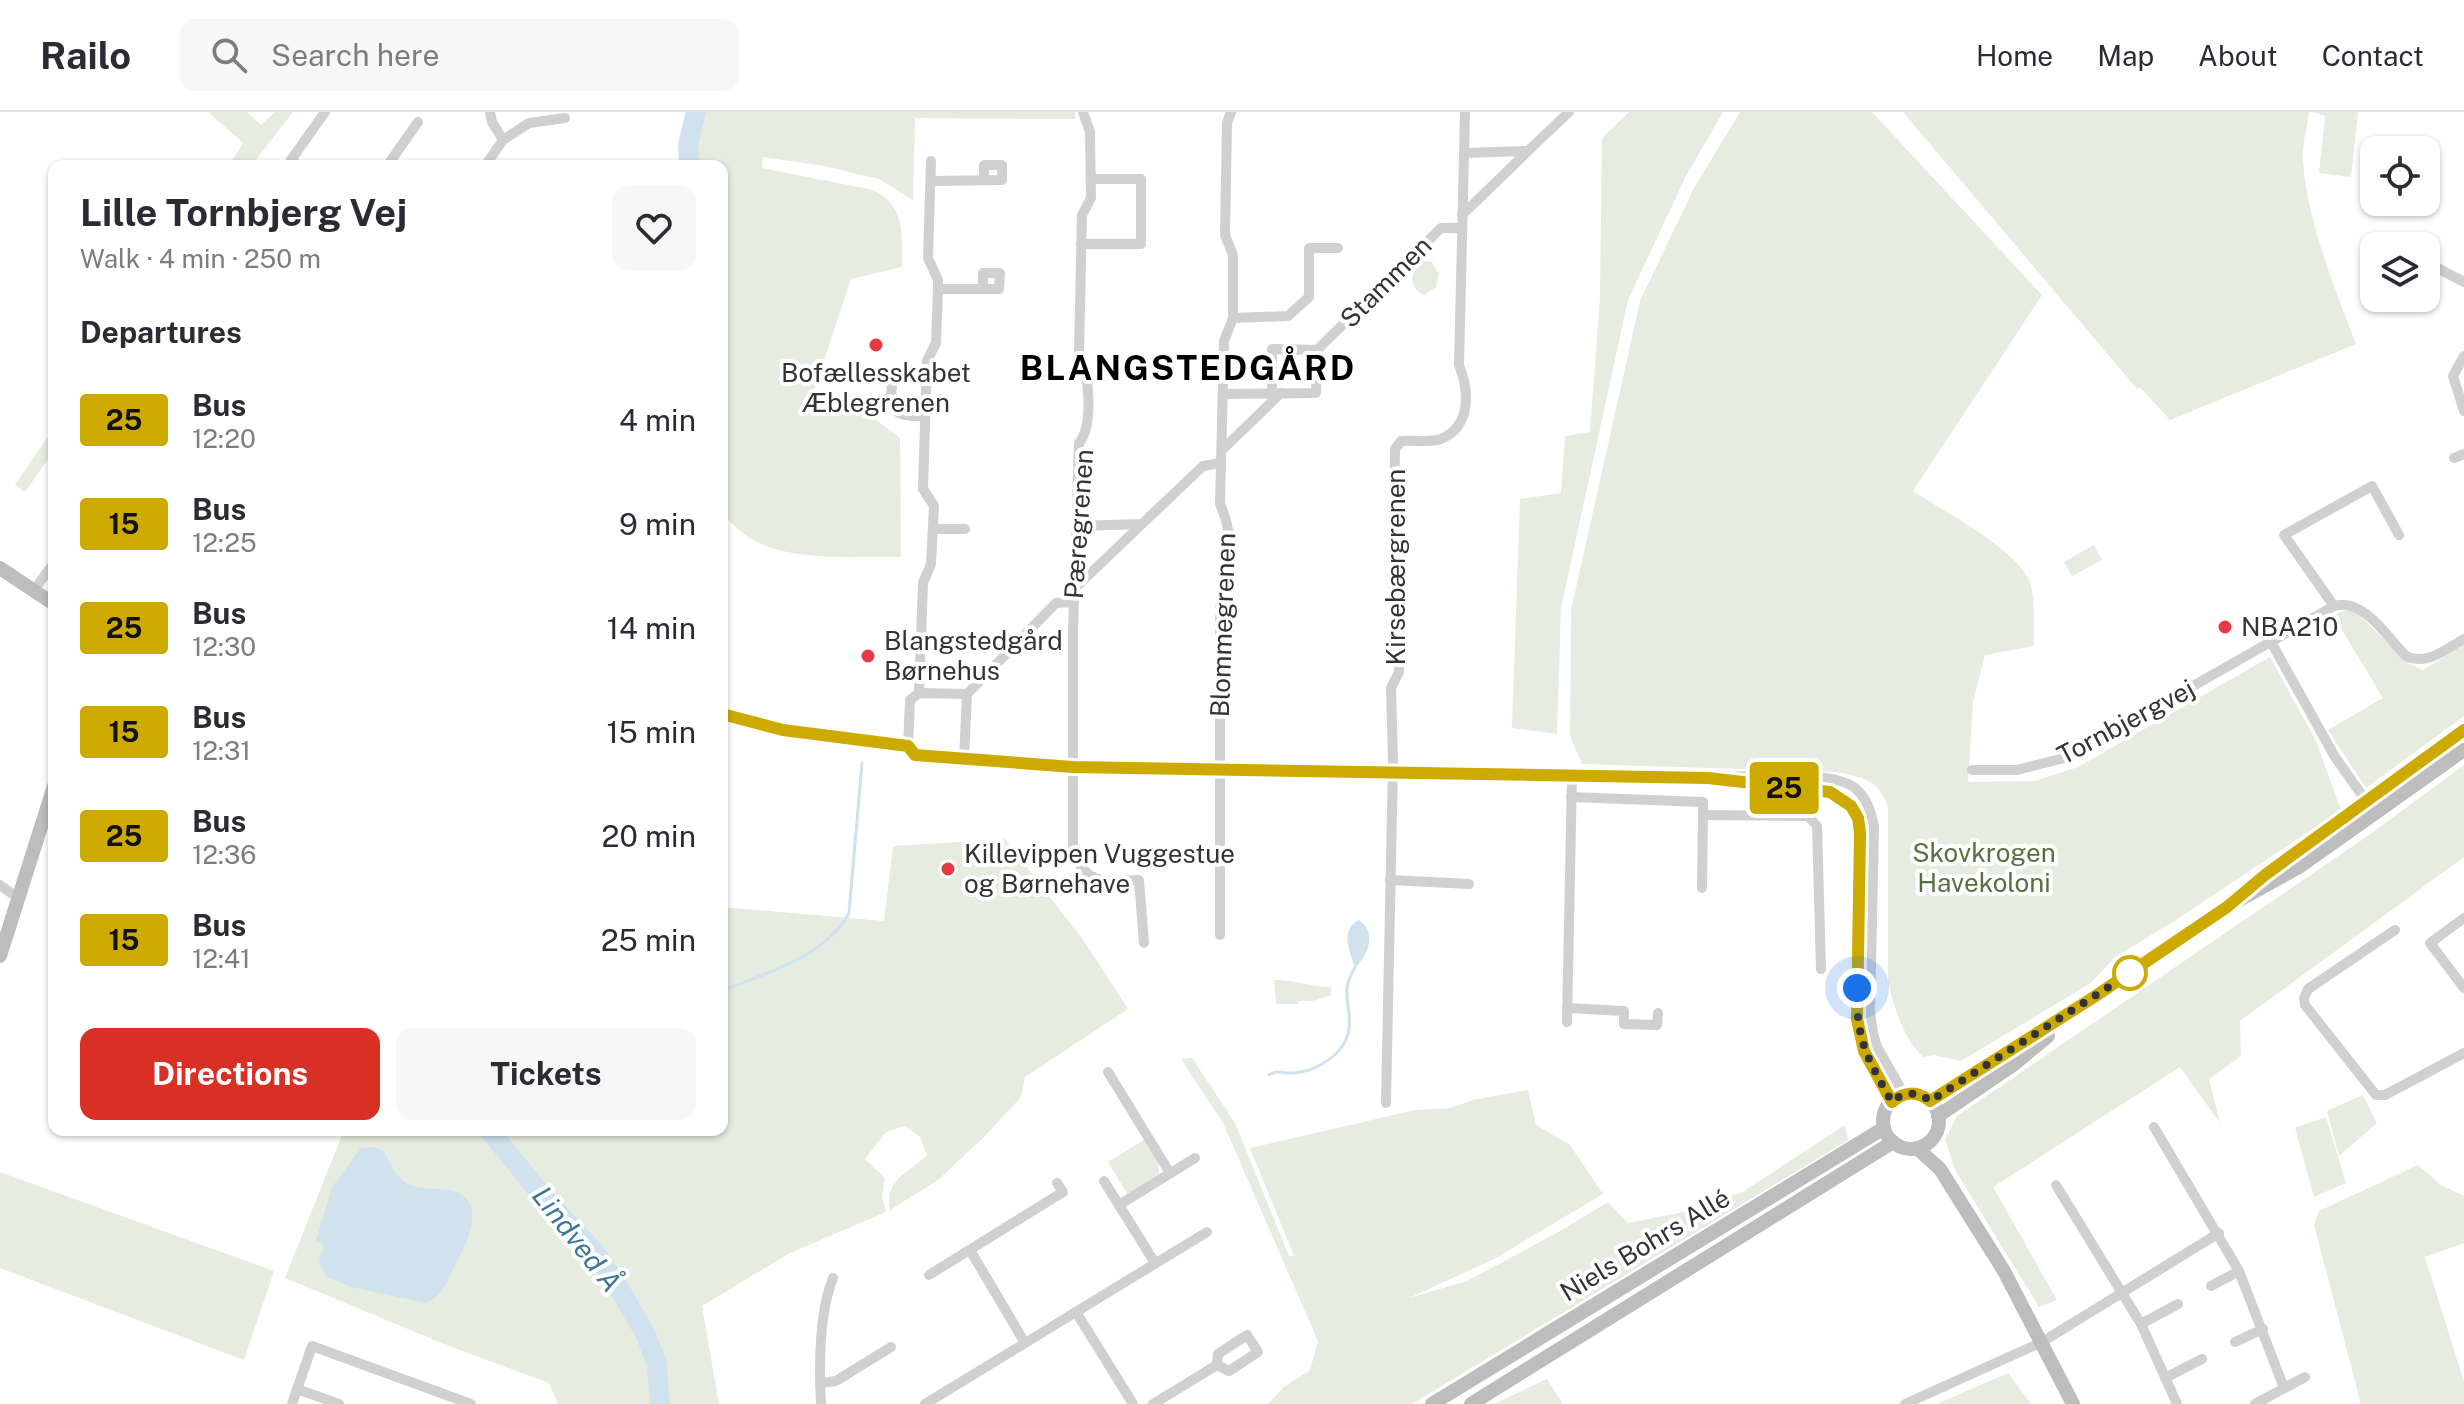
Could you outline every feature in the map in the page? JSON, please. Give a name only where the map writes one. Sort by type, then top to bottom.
[{"type":"street","points":[[291,160],[325,112]]},
{"type":"street","points":[[490,112],[503,140]]},
{"type":"street","name":"Pæregrenen","points":[[1083,112],[1090,132],[1091,198],[1082,215],[1081,244],[1079,352],[1087,369],[1087,414],[1086,435],[1079,443],[1076,526],[1073,854],[1089,877],[1101,881],[1139,880],[1144,943]]},
{"type":"street","name":"Blommegrenen","points":[[1220,935],[1220,606],[1229,588],[1229,525],[1220,504],[1224,341],[1233,318],[1233,255],[1225,235],[1227,123],[1231,112]]},
{"type":"street","name":"Kirsebærgrenen","points":[[1386,1103],[1391,688],[1399,672],[1400,626],[1393,584],[1395,449],[1401,441],[1440,439],[1461,420],[1466,410],[1466,383],[1459,365],[1465,112]]},
{"type":"street","points":[[1462,215],[1569,112]]},
{"type":"street","points":[[489,160],[503,140],[529,123],[565,118]]},
{"type":"street","points":[[391,160],[418,122]]},
{"type":"street","points":[[1464,153],[1528,151]]},
{"type":"street","points":[[919,693],[923,583],[931,564],[934,506],[923,489],[927,361],[936,343],[938,289],[938,280],[928,258],[931,161]]},
{"type":"street","points":[[1081,244],[1141,244],[1141,179],[1091,179]]},
{"type":"street","points":[[931,181],[984,180]]},
{"type":"street","name":"Stammen","points":[[1223,394],[1316,393],[1317,350],[1441,228],[1461,228]]},
{"type":"street","points":[[1233,318],[1288,316],[1309,297],[1309,248],[1338,248]]},
{"type":"street","points":[[2440,269],[2464,282]]},
{"type":"street","points":[[938,289],[983,289]]},
{"type":"street","name":"Stammen","points":[[1276,393],[1272,349],[1317,350]]},
{"type":"street","points":[[2464,356],[2453,376],[2464,411]]},
{"type":"street","points":[[893,382],[890,401],[895,412],[902,416],[925,416]]},
{"type":"street","points":[[1222,450],[1276,393]]},
{"type":"street","points":[[1074,589],[1203,466],[1221,463]]},
{"type":"street","points":[[2399,535],[2372,486],[2284,535],[2334,606],[2343,603],[2359,608],[2406,656],[2415,660],[2431,658],[2464,639]]},
{"type":"street","points":[[1076,526],[1142,524]]},
{"type":"street","points":[[933,529],[965,529]]},
{"type":"street","points":[[0,568],[48,600]]},
{"type":"street","points":[[34,590],[48,571]]},
{"type":"street","points":[[964,759],[967,694],[1056,603],[1074,602]]},
{"type":"street","name":"Tornbjergvej","points":[[1972,770],[2017,770],[2068,757],[2334,606]]},
{"type":"street","points":[[922,642],[957,642]]},
{"type":"street","points":[[2271,642],[2335,757],[2372,808]]},
{"type":"street","points":[[967,694],[919,693],[910,700],[908,746],[915,755],[1073,767],[1830,778],[1846,783],[1863,797],[1874,826],[1870,1012],[1873,1033],[1898,1098]]},
{"type":"street","points":[[728,716],[783,730],[908,746]]},
{"type":"street","points":[[1930,1101],[2094,997],[2227,907],[2299,867],[2464,730]]},
{"type":"street","points":[[2372,808],[2464,750]]},
{"type":"street","points":[[1567,1022],[1572,775]]},
{"type":"street","points":[[1571,797],[1703,802],[1702,888]]},
{"type":"street","points":[[0,956],[48,805]]},
{"type":"street","points":[[1703,815],[1808,816],[1817,826],[1821,969]]},
{"type":"street","points":[[1390,880],[1469,884]]},
{"type":"street","points":[[0,885],[18,898]]},
{"type":"street","points":[[2464,918],[2430,943],[2464,988]]},
{"type":"street","points":[[2395,930],[2308,989],[2305,1005],[2376,1095],[2385,1095],[2464,1053]]},
{"type":"street","points":[[1938,1116],[2013,1065],[2094,997]]},
{"type":"street","points":[[1567,1008],[1624,1011],[1624,1024],[1657,1025],[1658,1013]]},
{"type":"street","points":[[1108,1072],[1170,1173]]},
{"type":"street","points":[[1918,1094],[1930,1101],[1938,1116],[1938,1129],[1931,1140],[1917,1148],[1904,1148],[1893,1142],[1884,1128],[1884,1114],[1898,1098],[1918,1094]]},
{"type":"street","points":[[2154,1127],[2239,1271],[2284,1388]]},
{"type":"street","name":"Niels Bohrs Allé","points":[[1432,1404],[1884,1128]]},
{"type":"street","points":[[1931,1140],[1940,1169],[2004,1271],[2073,1404]]},
{"type":"street","name":"Niels Bohrs Allé","points":[[1471,1404],[1893,1142]]},
{"type":"street","points":[[1917,1148],[1940,1169]]},
{"type":"street","points":[[1119,1205],[1195,1158]]},
{"type":"street","points":[[1104,1181],[1155,1263]]},
{"type":"street","points":[[929,1275],[1063,1192],[1057,1183]]},
{"type":"street","points":[[2056,1185],[2141,1324],[2177,1404]]},
{"type":"street","points":[[925,1404],[1207,1232]]},
{"type":"street","points":[[1905,1404],[2042,1342],[2219,1233]]},
{"type":"street","points":[[970,1250],[1025,1343]]},
{"type":"street","points":[[2211,1286],[2239,1271]]},
{"type":"street","points":[[821,1404],[827,1292],[833,1278]]},
{"type":"street","points":[[2141,1324],[2178,1304]]},
{"type":"street","points":[[1076,1312],[1133,1404]]},
{"type":"street","points":[[2235,1342],[2263,1329]]},
{"type":"street","points":[[292,1404],[312,1346],[471,1404]]},
{"type":"street","points":[[820,1383],[836,1381],[891,1347]]},
{"type":"street","points":[[2165,1378],[2202,1359]]},
{"type":"street","points":[[1153,1404],[1217,1365]]},
{"type":"street","points":[[2255,1404],[2305,1377]]},
{"type":"street","points":[[297,1389],[339,1404]]},
{"type":"green space","points":[[208,112],[247,112],[261,125],[275,112],[293,112],[256,160],[233,160],[243,143]]},
{"type":"green space","points":[[689,112],[1075,112],[1075,119],[915,118],[913,200],[879,179],[824,166],[763,157],[762,168],[873,190],[884,197],[897,213],[902,233],[902,267],[851,279],[813,394],[846,397],[900,438],[901,557],[804,555],[785,551],[751,539],[728,520],[728,160],[694,160],[687,121]]},
{"type":"green space","points":[[1629,112],[1723,112],[1686,176],[1628,300],[1561,608],[1557,734],[1512,728],[1520,499],[1561,493],[1565,436],[1590,432],[1600,297],[1602,138]]},
{"type":"green space","name":"Skovkrogen Havekoloni","points":[[1740,112],[1872,112],[2042,295],[1913,491],[1996,545],[2023,570],[2032,590],[2034,646],[1985,655],[1973,702],[1968,782],[2035,781],[2078,767],[2270,657],[2316,741],[2341,810],[2115,957],[2091,983],[1961,1061],[1934,1055],[1923,1057],[1905,1032],[1894,1003],[1888,982],[1888,807],[1875,785],[1862,778],[1837,772],[1582,764],[1570,736],[1571,610],[1640,301],[1694,188]]},
{"type":"green space","points":[[1903,112],[2309,112],[2303,155],[2310,207],[2323,254],[2356,344],[2170,420],[2140,387],[2137,389]]},
{"type":"green space","points":[[2313,112],[2358,112],[2351,177],[2319,173],[2325,116]]},
{"type":"green space","points":[[1424,261],[1432,262],[1439,274],[1436,287],[1424,295],[1416,290],[1412,279],[1416,266]]},
{"type":"green space","points":[[48,437],[48,459],[25,492],[15,485]]},
{"type":"green space","points":[[2094,545],[2102,560],[2072,576],[2064,562]]},
{"type":"green space","points":[[2352,608],[2408,663],[2423,670],[2464,645],[2464,716],[2366,788],[2328,730],[2383,698],[2333,615]]},
{"type":"green space","points":[[2464,765],[2464,857],[2240,1021],[2241,1056],[2209,1079],[2220,1123],[2180,1067],[1993,1187],[2057,1300],[2039,1307],[1955,1170],[1945,1139],[1957,1116],[2372,833]]},
{"type":"green space","points":[[1005,839],[1084,941],[1128,1009],[1025,1077],[1021,1097],[983,1138],[938,1180],[890,1210],[890,1191],[894,1184],[927,1155],[920,1137],[905,1126],[886,1132],[865,1159],[885,1178],[882,1196],[886,1212],[788,1254],[702,1306],[719,1404],[558,1404],[549,1383],[444,1344],[285,1278],[342,1136],[728,1136],[728,908],[884,921],[893,846]]},
{"type":"green space","points":[[1274,980],[1331,987],[1331,995],[1297,1004],[1276,1004]]},
{"type":"green space","points":[[1192,1058],[1235,1123],[1289,1256],[1294,1256],[1250,1148],[1415,1110],[1451,1108],[1473,1100],[1528,1090],[1536,1125],[1570,1145],[1603,1194],[1494,1259],[1409,1298],[1467,1281],[1608,1202],[1628,1223],[1679,1213],[1741,1193],[1845,1125],[1848,1140],[1412,1404],[1268,1404],[1284,1387],[1310,1370],[1318,1341],[1223,1123],[1181,1059]]},
{"type":"green space","points":[[2363,1095],[2377,1123],[2339,1156],[2327,1111]]},
{"type":"green space","points":[[2326,1117],[2346,1183],[2314,1197],[2295,1128]]},
{"type":"green space","points":[[1144,1140],[1158,1162],[1158,1176],[1128,1195],[1108,1162]]},
{"type":"green space","points":[[2418,1165],[2441,1185],[2464,1196],[2464,1243],[2425,1257],[2464,1382],[2464,1404],[2361,1404],[2314,1225],[2319,1211]]},
{"type":"green space","points":[[0,1172],[274,1271],[244,1360],[0,1268]]},
{"type":"green space","points":[[2008,1373],[2031,1404],[1937,1404]]},
{"type":"green space","points":[[1547,1379],[1563,1404],[1494,1404]]},
{"type":"water","points":[[1359,920],[1368,931],[1369,944],[1355,968],[1348,935],[1349,929]]},
{"type":"water","points":[[373,1147],[384,1151],[394,1170],[410,1185],[453,1191],[469,1202],[472,1221],[466,1241],[442,1290],[426,1303],[351,1287],[327,1277],[319,1262],[324,1246],[316,1241],[332,1187],[361,1148]]},
{"type":"waterway","name":"Lindved Å","points":[[689,160],[688,145],[696,112]]},
{"type":"waterway","points":[[728,989],[810,952],[826,941],[849,913],[862,763]]},
{"type":"waterway","points":[[1269,1075],[1311,1069],[1329,1060],[1342,1046],[1349,1029],[1348,984],[1355,968]]},
{"type":"waterway","name":"Lindved Å","points":[[494,1136],[545,1199],[594,1251],[616,1283],[646,1335],[657,1365],[660,1404]]},
{"type":"bus line","name":"25","points":[[728,716],[783,730],[908,746],[915,755],[1073,767],[1708,778],[1830,792],[1843,798],[1858,818],[1859,1036],[1892,1102],[1899,1096],[1909,1094],[1923,1096],[1930,1101],[2094,997],[2227,907],[2265,875],[2464,730]]},
{"type":"place","name":"Bofællesskabet Æblegrenen","points":[[876,345]]},
{"type":"place","name":"NBA210","points":[[2225,627]]},
{"type":"place","name":"Blangstedgård Børnehus","points":[[868,656]]},
{"type":"place","name":"Killevippen Vuggestue og Børnehave","points":[[948,869]]},
{"type":"district","name":"BLANGSTEDGÅRD","points":[[1188,368]]},
{"type":"route","points":[[1857,988],[1859,1036],[1892,1102],[1899,1096],[1909,1094],[1923,1096],[1930,1101],[2135,970],[2130,973]]}]
